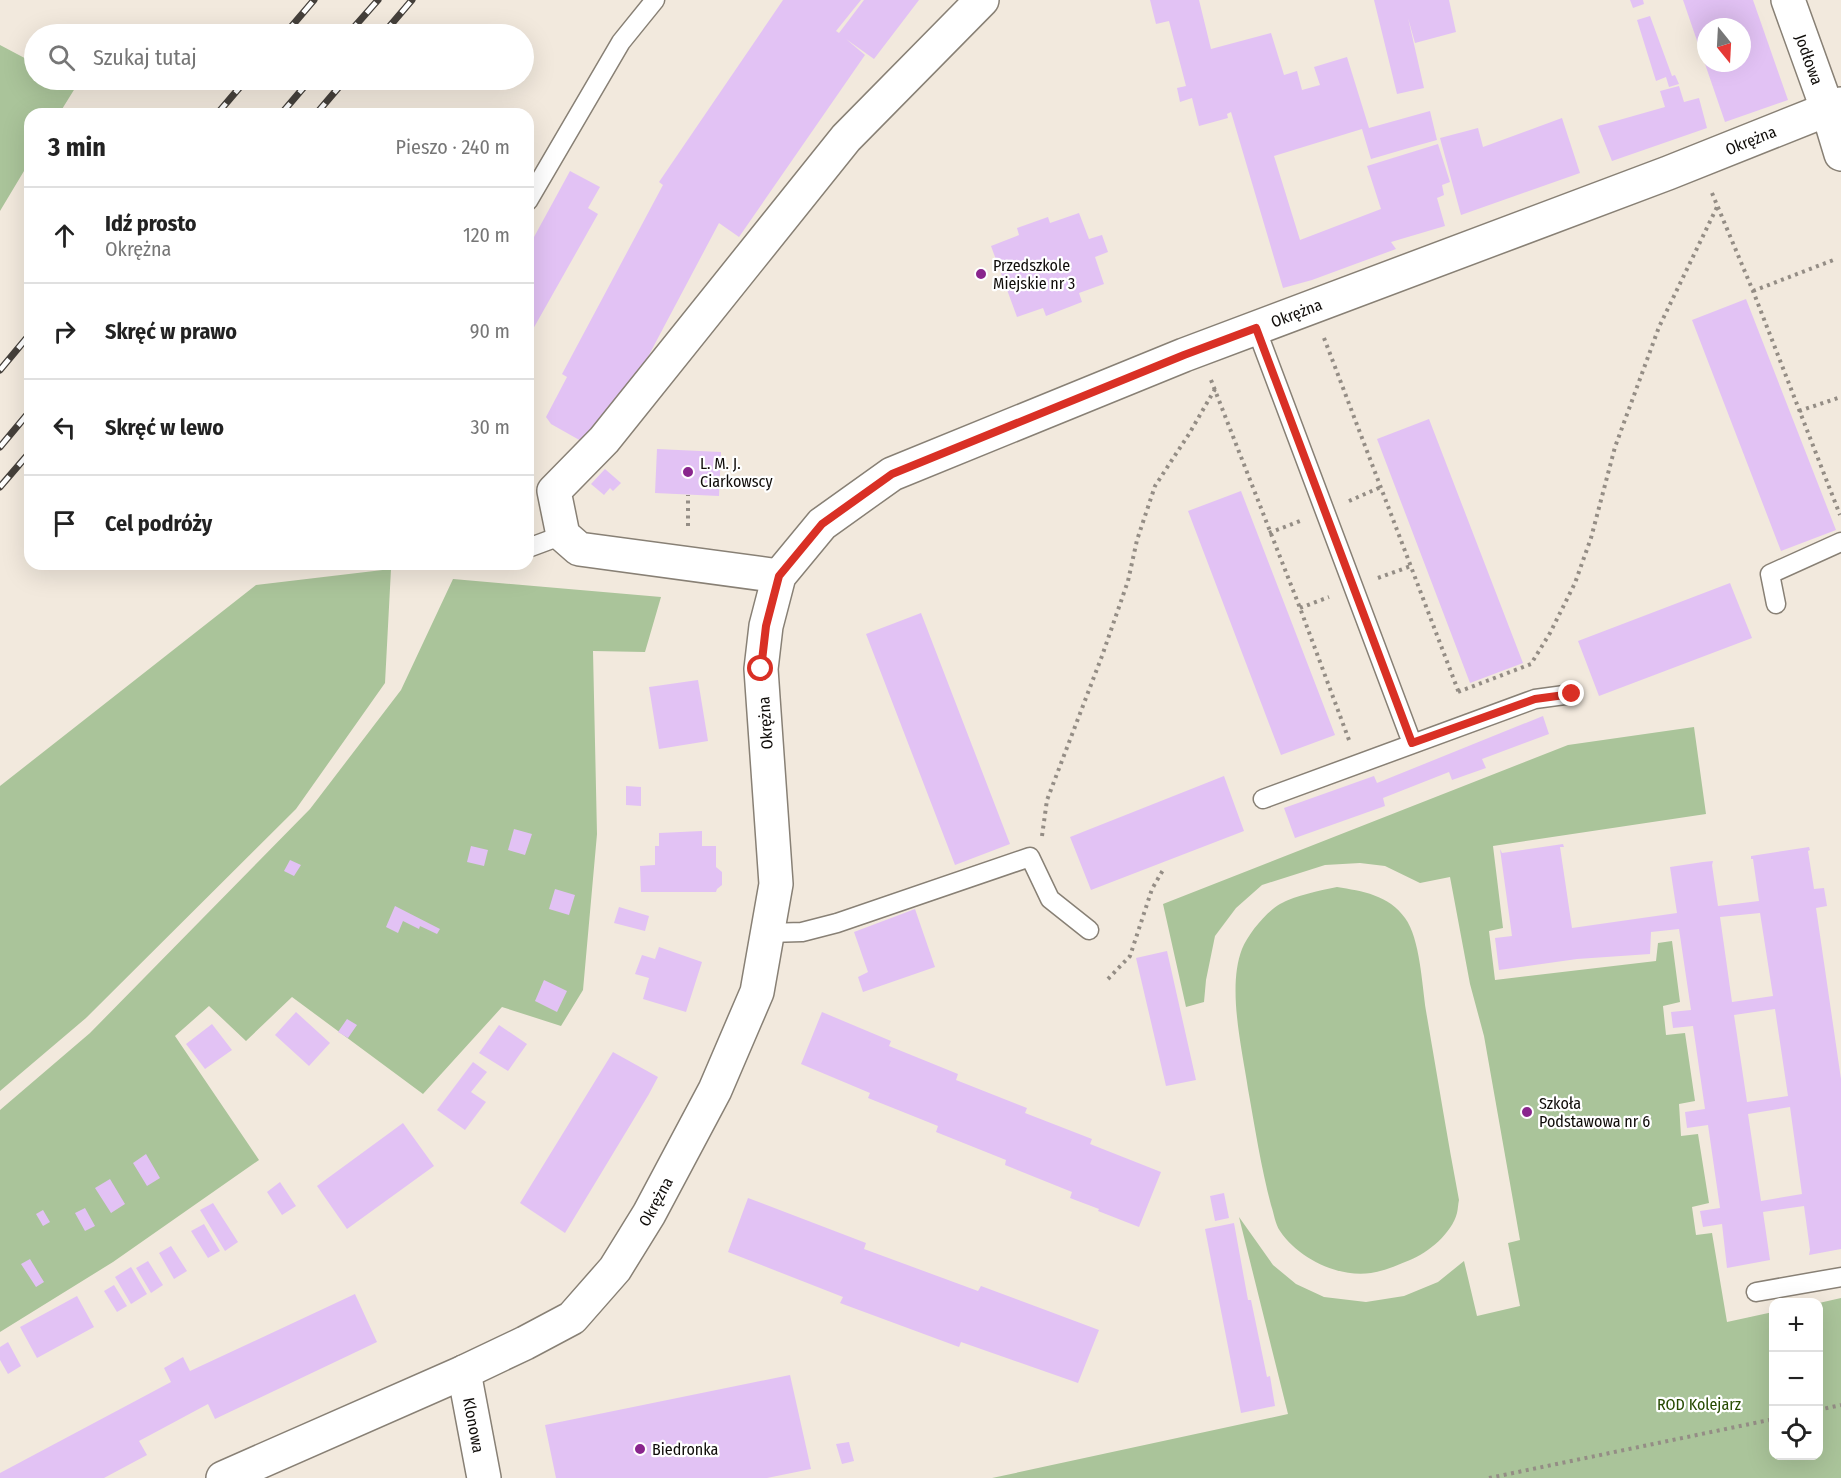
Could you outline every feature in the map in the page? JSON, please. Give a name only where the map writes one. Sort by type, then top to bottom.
[{"type":"street","points":[[779,576],[579,549],[563,535],[554,491],[604,440],[846,138],[982,0]]},
{"type":"street","name":"Jodłowa","points":[[1788,0],[1834,108],[1841,154]]},
{"type":"street","name":"Okrężna","points":[[223,1478],[464,1372],[572,1318],[615,1269],[649,1214],[715,1090],[757,992],[776,884],[761,669],[766,626],[779,576],[822,524],[892,474],[1184,355],[1603,198],[1834,108]]},
{"type":"street","name":"Klonowa","points":[[464,1372],[484,1478]]},
{"type":"lane","points":[[534,191],[621,42],[655,0]]},
{"type":"lane","points":[[1256,328],[1412,743]]},
{"type":"lane","points":[[534,546],[563,535]]},
{"type":"lane","points":[[1776,604],[1770,574],[1841,542]]},
{"type":"lane","points":[[1263,799],[1535,699],[1572,694]]},
{"type":"lane","points":[[768,933],[802,932],[837,923],[1029,857],[1050,899],[1089,930]]},
{"type":"lane","points":[[1756,1292],[1841,1277]]},
{"type":"path","points":[[1712,193],[1753,291],[1841,518]]},
{"type":"path","points":[[1458,692],[1531,664],[1550,633],[1575,583],[1591,538],[1615,447],[1659,327],[1717,207]]},
{"type":"path","points":[[1753,291],[1836,259]]},
{"type":"path","points":[[1324,338],[1470,723]]},
{"type":"path","points":[[1209,376],[1358,763]]},
{"type":"path","points":[[1029,857],[1041,844],[1047,800],[1128,581],[1137,540],[1155,486],[1215,389]]},
{"type":"path","points":[[1798,411],[1841,397]]},
{"type":"path","points":[[688,495],[688,526]]},
{"type":"path","points":[[1108,979],[1130,956],[1152,889],[1163,870]]},
{"type":"path","points":[[1823,1409],[1841,1405]]},
{"type":"path","points":[[1489,1478],[1769,1420]]},
{"type":"green space","points":[[0,45],[24,58],[24,90],[74,90],[63,108],[24,108],[24,171],[0,211]]},
{"type":"green space","points":[[391,570],[385,683],[296,809],[86,1018],[0,1091],[0,786],[256,585]]},
{"type":"green space","points":[[453,579],[661,597],[645,652],[593,651],[597,834],[583,990],[561,1026],[502,1007],[423,1094],[292,997],[246,1041],[209,1006],[175,1036],[259,1160],[113,1262],[0,1332],[0,1110],[90,1033],[310,809],[401,690]]},
{"type":"green space","name":"ROD Kolejarz","points":[[1694,727],[1706,814],[1493,846],[1503,928],[1489,931],[1495,980],[1656,961],[1658,943],[1672,941],[1680,1002],[1663,1006],[1666,1035],[1685,1033],[1695,1101],[1679,1104],[1681,1136],[1698,1134],[1709,1203],[1692,1207],[1696,1235],[1712,1233],[1727,1322],[1769,1313],[1769,1460],[1823,1460],[1823,1302],[1841,1298],[1841,1478],[992,1478],[1288,1414],[1239,1217],[1273,1265],[1296,1284],[1324,1297],[1366,1302],[1404,1296],[1438,1282],[1464,1261],[1477,1316],[1520,1306],[1508,1243],[1520,1240],[1484,1036],[1470,984],[1450,877],[1420,883],[1385,866],[1360,863],[1325,865],[1262,885],[1236,908],[1215,936],[1204,1002],[1186,1007],[1163,904],[1568,745]]},
{"type":"green space","points":[[1337,887],[1374,895],[1391,904],[1405,918],[1414,937],[1459,1200],[1457,1213],[1450,1228],[1424,1253],[1386,1269],[1358,1274],[1320,1264],[1297,1250],[1278,1228],[1261,1162],[1236,1000],[1238,965],[1242,949],[1263,918],[1287,901]]},
{"type":"building","points":[[783,0],[861,0],[836,31],[839,33],[864,0],[919,0],[874,59],[846,39],[865,55],[739,237],[719,223],[615,419],[590,446],[551,424],[546,417],[567,377],[562,374],[663,185],[659,182]]},
{"type":"building","points":[[1150,0],[1199,0],[1211,49],[1271,33],[1284,75],[1297,71],[1302,90],[1320,85],[1314,67],[1347,57],[1369,128],[1430,111],[1437,140],[1371,159],[1362,129],[1274,156],[1300,240],[1381,209],[1367,166],[1438,144],[1450,182],[1442,185],[1444,195],[1437,198],[1445,226],[1391,242],[1396,249],[1312,280],[1283,288],[1231,112],[1227,114],[1228,118],[1199,126],[1192,98],[1180,102],[1177,88],[1186,86],[1169,21],[1156,24]]},
{"type":"building","points":[[1374,0],[1449,0],[1456,32],[1415,43],[1408,18],[1424,88],[1397,94]]},
{"type":"building","points":[[1630,0],[1643,0],[1644,4],[1633,8]]},
{"type":"building","points":[[1683,0],[1753,0],[1788,100],[1725,122],[1708,72],[1751,72],[1751,18],[1697,18],[1697,41]]},
{"type":"building","points":[[1650,16],[1672,76],[1675,75],[1679,84],[1669,87],[1666,77],[1656,81],[1637,20]]},
{"type":"building","points":[[1679,86],[1684,102],[1699,98],[1707,128],[1612,161],[1598,126],[1665,107],[1660,91]]},
{"type":"building","points":[[1562,118],[1580,173],[1461,215],[1440,138],[1478,128],[1483,147]]},
{"type":"building","points":[[570,171],[600,187],[588,208],[598,214],[534,327],[534,237]]},
{"type":"building","points":[[1079,213],[1089,239],[1102,235],[1108,252],[1095,257],[1104,284],[1079,293],[1082,302],[1046,316],[1043,308],[1017,317],[991,246],[1019,235],[1017,228],[1048,217],[1050,223]]},
{"type":"building","points":[[1746,299],[1836,530],[1781,551],[1692,320]]},
{"type":"building","points":[[1429,419],[1523,663],[1470,683],[1377,439]]},
{"type":"building","name":"L. M. J. Ciarkowscy","points":[[657,449],[721,452],[719,496],[655,493]]},
{"type":"building","points":[[605,469],[621,483],[613,491],[610,488],[604,495],[591,484]]},
{"type":"building","points":[[1241,491],[1335,735],[1281,755],[1188,511]]},
{"type":"building","points":[[1730,583],[1752,638],[1599,696],[1578,641]]},
{"type":"building","points":[[921,613],[1010,844],[955,865],[866,634]]},
{"type":"building","points":[[698,680],[708,741],[659,749],[649,687]]},
{"type":"building","points":[[1543,716],[1549,734],[1482,759],[1486,768],[1452,780],[1449,772],[1383,798],[1385,806],[1295,838],[1284,808],[1374,776],[1377,783]]},
{"type":"building","points":[[1224,776],[1244,831],[1091,890],[1070,837]]},
{"type":"building","points":[[626,786],[641,787],[641,806],[626,805]]},
{"type":"building","points":[[514,829],[532,834],[525,855],[508,850]]},
{"type":"building","points":[[702,831],[702,846],[716,846],[716,867],[722,872],[722,885],[716,892],[641,892],[640,866],[655,865],[655,846],[659,846],[659,833]]},
{"type":"building","points":[[1563,844],[1564,847],[1560,847],[1572,928],[1677,913],[1670,867],[1703,862],[1713,861],[1718,906],[1759,901],[1751,856],[1809,847],[1814,889],[1824,888],[1827,906],[1816,908],[1841,1079],[1841,1249],[1809,1255],[1804,1206],[1763,1212],[1770,1260],[1727,1268],[1722,1224],[1703,1227],[1700,1211],[1720,1208],[1708,1125],[1687,1128],[1685,1112],[1705,1109],[1693,1026],[1673,1028],[1671,1012],[1691,1010],[1679,929],[1651,932],[1650,954],[1577,959],[1499,970],[1495,938],[1512,936],[1500,849],[1502,853]],"holes":[[[1760,913],[1773,996],[1732,1002],[1720,917]],[[1775,1009],[1788,1096],[1747,1102],[1734,1015]],[[1790,1107],[1802,1194],[1761,1201],[1748,1114]]]},
{"type":"building","points":[[471,846],[488,850],[484,866],[467,862]]},
{"type":"building","points":[[290,860],[301,865],[294,876],[284,871]]},
{"type":"building","points":[[555,889],[575,895],[569,915],[549,909]]},
{"type":"building","points":[[395,906],[440,929],[437,934],[403,921],[398,933],[386,927]]},
{"type":"building","points":[[619,907],[649,916],[645,931],[614,923]]},
{"type":"building","points":[[915,909],[935,967],[863,992],[858,977],[868,972],[854,932]]},
{"type":"building","points":[[659,947],[702,962],[686,1012],[643,999],[649,978],[635,974],[642,955],[655,959]]},
{"type":"building","points":[[1167,951],[1196,1080],[1166,1086],[1136,958]]},
{"type":"building","points":[[544,980],[567,991],[557,1012],[535,1001]]},
{"type":"building","points":[[296,1012],[330,1043],[309,1066],[275,1035]]},
{"type":"building","points":[[822,1012],[891,1041],[889,1046],[958,1074],[956,1080],[1027,1108],[1025,1113],[1092,1139],[1090,1144],[1161,1172],[1139,1227],[1070,1198],[1072,1192],[1005,1165],[1006,1160],[936,1132],[938,1126],[868,1098],[870,1093],[801,1064]]},
{"type":"building","points":[[347,1019],[357,1025],[348,1038],[338,1032]]},
{"type":"building","points":[[212,1024],[232,1050],[205,1069],[186,1044]]},
{"type":"building","points":[[499,1025],[527,1044],[508,1071],[479,1053]]},
{"type":"building","points":[[613,1052],[658,1077],[565,1233],[520,1203]]},
{"type":"building","points":[[473,1062],[487,1072],[471,1092],[486,1102],[465,1130],[437,1110]]},
{"type":"building","points":[[403,1123],[434,1166],[347,1229],[317,1186]]},
{"type":"building","points":[[146,1154],[160,1178],[147,1186],[133,1163]]},
{"type":"building","points":[[110,1179],[125,1204],[111,1213],[95,1188]]},
{"type":"building","points":[[280,1182],[296,1206],[282,1215],[267,1192]]},
{"type":"building","points":[[1224,1193],[1229,1218],[1215,1221],[1210,1196]]},
{"type":"building","points":[[748,1198],[866,1243],[864,1249],[978,1291],[981,1286],[1099,1330],[1078,1383],[961,1342],[959,1347],[840,1303],[843,1297],[728,1252]]},
{"type":"building","points":[[213,1203],[238,1242],[225,1251],[200,1210]]},
{"type":"building","points":[[85,1208],[95,1226],[85,1231],[75,1213]]},
{"type":"building","points":[[43,1210],[50,1222],[43,1226],[36,1214]]},
{"type":"building","points":[[1234,1223],[1248,1300],[1251,1300],[1275,1406],[1241,1413],[1205,1229]]},
{"type":"building","points":[[204,1224],[220,1251],[208,1258],[191,1231]]},
{"type":"building","points":[[171,1246],[187,1271],[174,1279],[159,1253]]},
{"type":"building","points":[[30,1259],[44,1282],[36,1287],[21,1264]]},
{"type":"building","points":[[148,1261],[163,1285],[151,1293],[136,1268]]},
{"type":"building","points":[[131,1267],[147,1294],[131,1304],[115,1277]]},
{"type":"building","points":[[114,1285],[127,1306],[117,1312],[104,1291]]},
{"type":"building","points":[[355,1294],[377,1342],[215,1419],[208,1404],[139,1441],[147,1455],[104,1478],[0,1478],[0,1473],[171,1382],[164,1368],[183,1357],[190,1371]]},
{"type":"building","points":[[77,1296],[94,1327],[37,1358],[20,1327]]},
{"type":"building","points":[[8,1342],[21,1366],[8,1374],[0,1360],[0,1347]]},
{"type":"building","points":[[790,1375],[811,1469],[767,1478],[556,1478],[545,1425]]},
{"type":"building","points":[[849,1442],[854,1461],[842,1464],[836,1444]]},
{"type":"railway","points":[[294,24],[314,0]]},
{"type":"railway","points":[[357,24],[378,0]]},
{"type":"railway","points":[[392,24],[412,0]]},
{"type":"railway","points":[[222,108],[237,90]]},
{"type":"railway","points":[[286,108],[301,90]]},
{"type":"railway","points":[[321,108],[336,90]]},
{"type":"railway","points":[[0,370],[24,341]]},
{"type":"railway","points":[[0,447],[24,418]]},
{"type":"railway","points":[[0,487],[24,459]]},
{"type":"place","name":"Przedszkole Miejskie nr 3","points":[[981,274]]},
{"type":"place","name":"L. M. J. Ciarkowscy","points":[[688,472]]},
{"type":"place","name":"Szkoła Podstawowa nr 6","points":[[1527,1112]]},
{"type":"place","name":"Biedronka","points":[[640,1449]]},
{"type":"route","points":[[761,669],[766,626],[779,576],[822,524],[892,474],[1256,328],[1412,743],[1535,699],[1572,694]]}]
